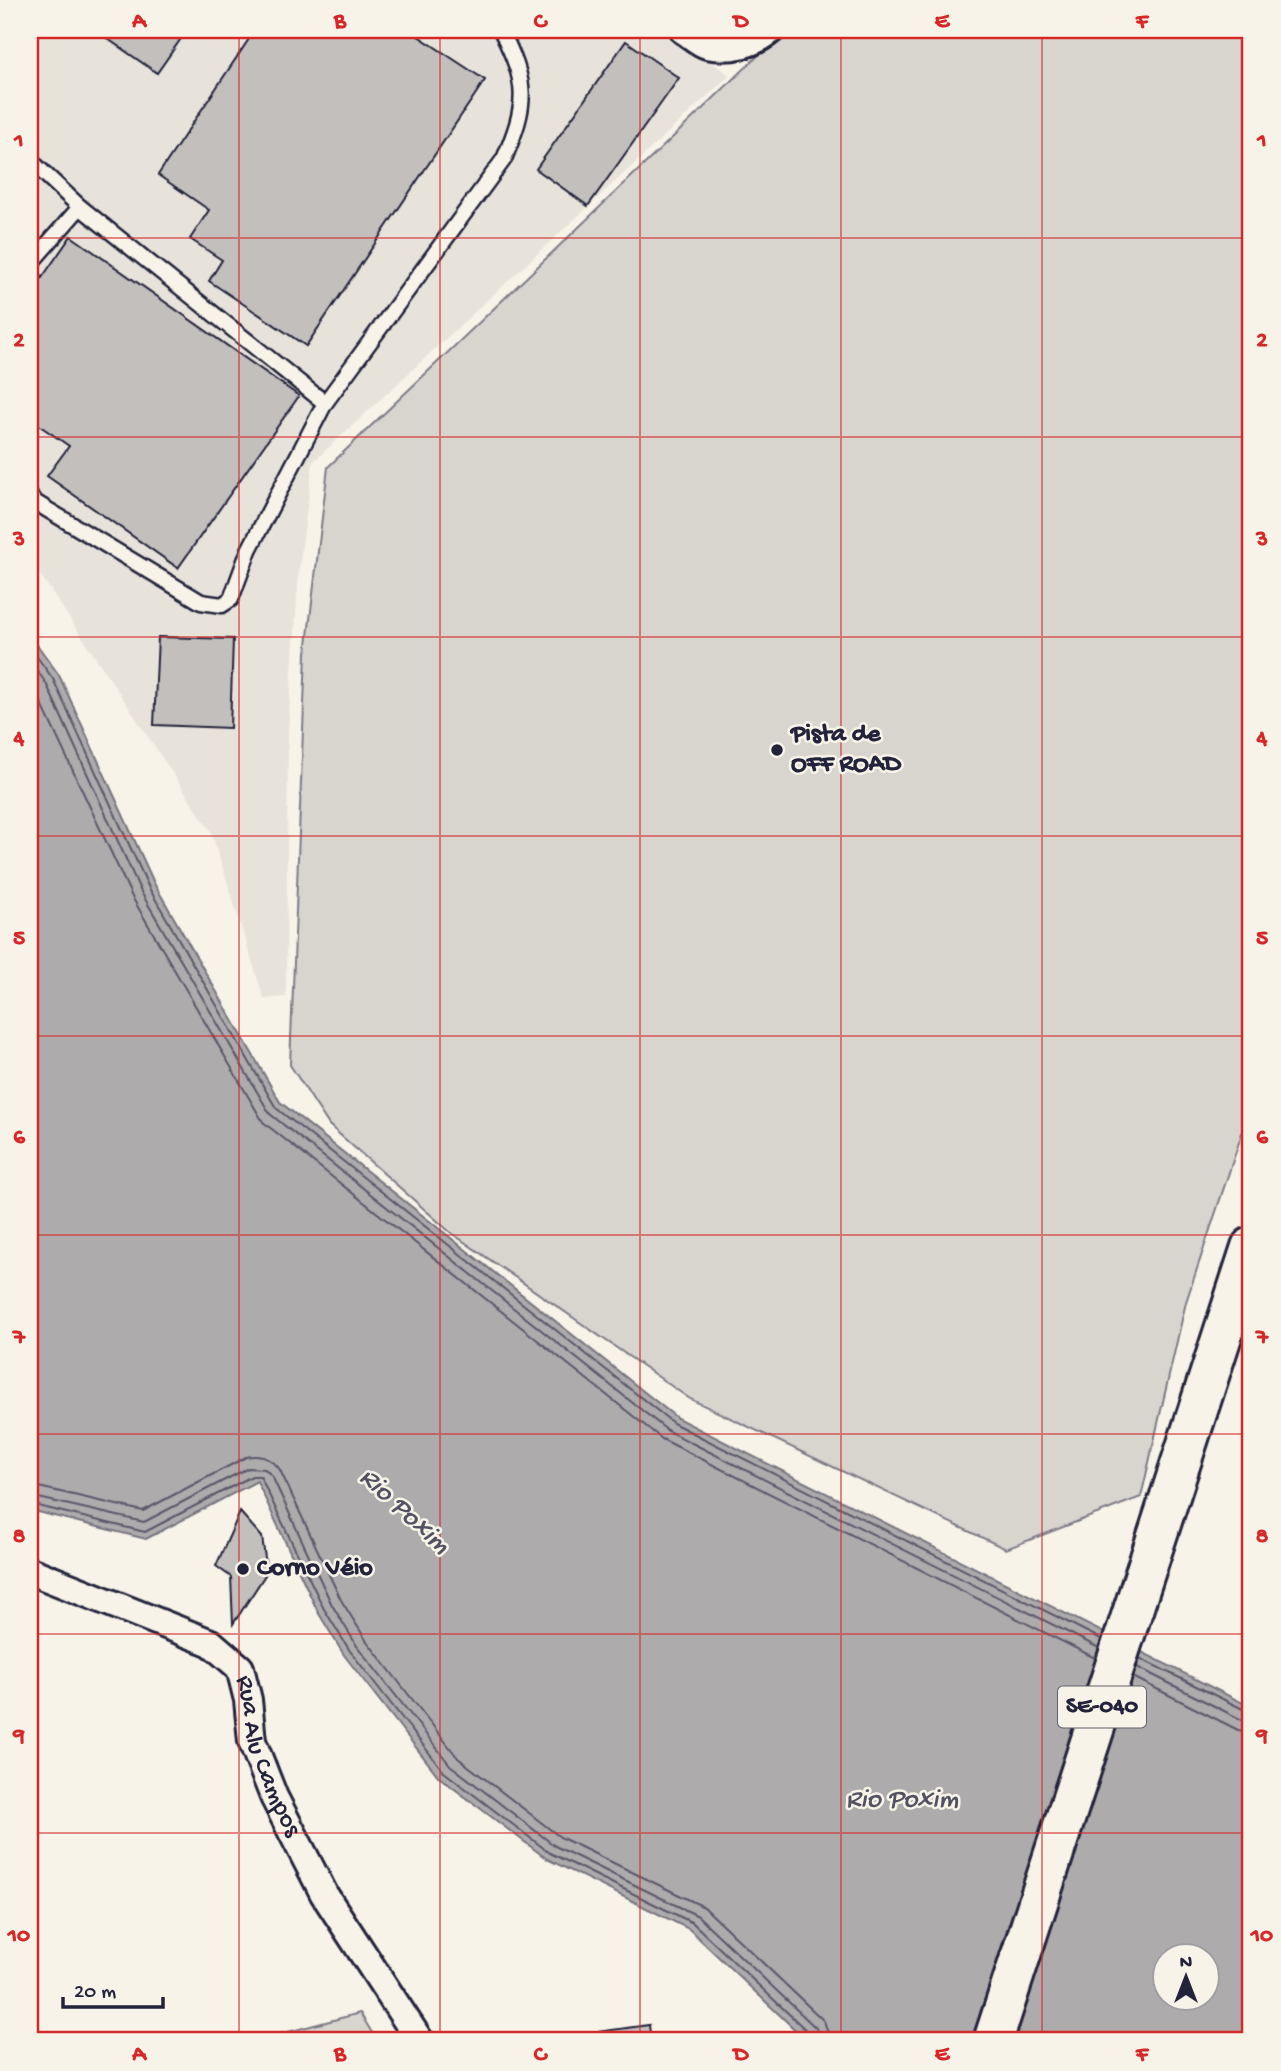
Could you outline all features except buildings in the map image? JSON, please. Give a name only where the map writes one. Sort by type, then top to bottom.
[{"type":"main road","name":"SE-040","points":[[993,2041],[1251,1247]]},
{"type":"street","points":[[683,30],[706,45],[736,46],[758,41],[771,30]]},
{"type":"street","name":"Rua Alu Campos","points":[[30,1572],[211,1643],[240,1668],[248,1700],[252,1741],[274,1797],[324,1894],[420,2041]]},
{"type":"lane","points":[[30,495],[33,501],[201,602],[222,605],[232,599],[249,550],[325,403],[504,159],[519,124],[523,98],[520,72],[500,30]]},
{"type":"lane","points":[[30,160],[80,207],[325,403]]},
{"type":"lane","points":[[30,264],[80,207]]},
{"type":"shaded area","points":[[30,30],[664,30],[730,75],[313,462],[299,569],[288,733],[286,997],[264,999],[211,831],[30,559]]},
{"type":"shaded area","name":"Pista de OFF ROAD","points":[[785,30],[1251,30],[1251,1106],[1186,1302],[1141,1497],[1006,1549],[690,1399],[450,1232],[329,1125],[290,1065],[306,653],[328,467]]},
{"type":"shaded area","points":[[360,2013],[377,2041],[254,2041]]},
{"type":"water","name":"Rio Poxim","points":[[30,635],[59,675],[155,885],[280,1102],[677,1418],[1251,1707],[1251,2041],[814,2041],[804,2038],[689,1929],[547,1859],[439,1777],[344,1655],[318,1612],[257,1481],[146,1539],[30,1510]]},
{"type":"place","name":"Pista de OFF ROAD","points":[[777,750]]},
{"type":"place","name":"Corno Véio","points":[[243,1569]]}]
